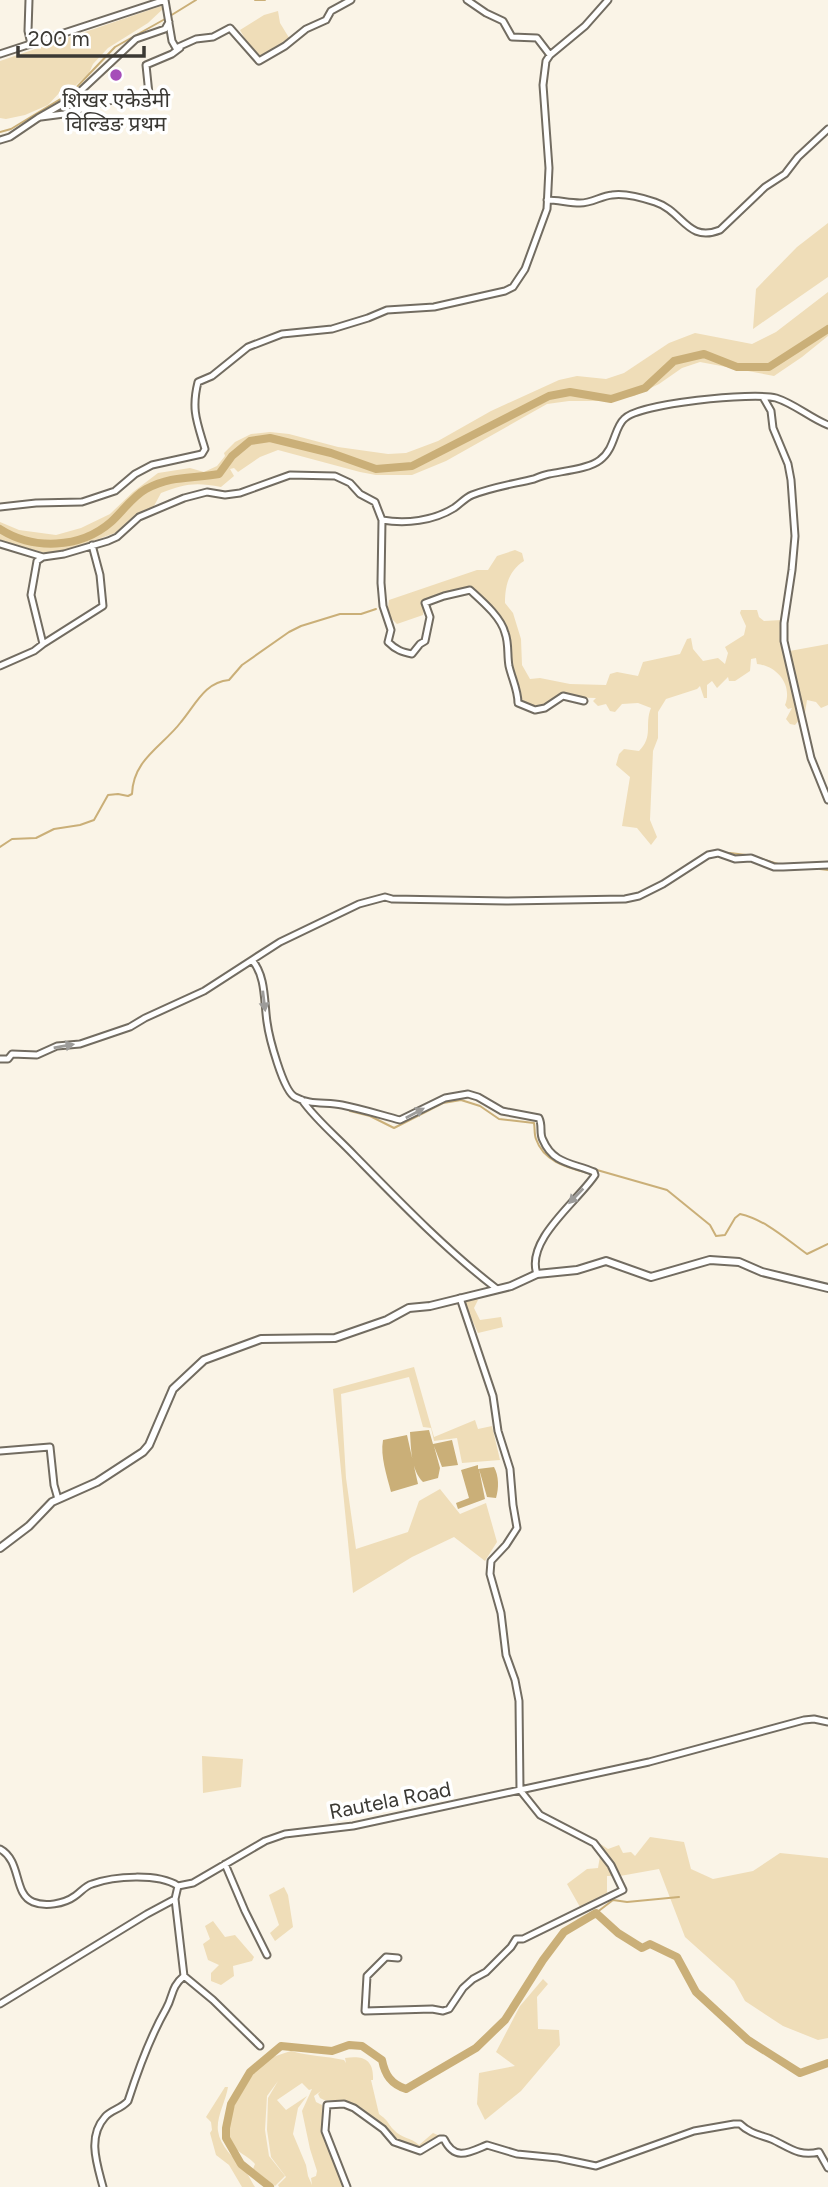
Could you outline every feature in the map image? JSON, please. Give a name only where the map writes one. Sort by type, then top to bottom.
[{"type":"street","points":[[29,0],[28,31],[31,44]]},
{"type":"street","points":[[0,54],[165,0],[172,41],[176,48],[180,48]]},
{"type":"street","points":[[38,118],[149,94],[146,65],[172,54],[189,42],[212,37],[230,28],[259,61],[285,46],[306,29],[326,20],[331,11],[351,0]]},
{"type":"street","points":[[467,0],[503,21],[512,37],[537,38],[550,55]]},
{"type":"street","points":[[0,507],[82,502],[115,491],[135,474],[152,465],[202,454],[205,449],[194,399],[198,382],[212,376],[247,347],[282,334],[332,329],[387,310],[435,307],[513,287],[529,258],[547,209],[549,159],[544,70],[550,55],[585,26],[608,0]]},
{"type":"street","points":[[0,140],[10,137],[73,98],[136,39],[165,29],[169,22]]},
{"type":"street","points":[[547,200],[579,203],[610,195],[656,202],[676,214],[697,233],[712,233],[720,230],[765,187],[785,174],[798,157],[828,129]]},
{"type":"street","points":[[763,397],[771,411],[773,428],[788,464],[791,480],[795,536],[784,641],[811,758],[828,800]]},
{"type":"street","points":[[382,520],[415,522],[452,509],[469,496],[496,487],[600,461],[612,446],[622,421],[648,408],[669,403],[774,398],[828,425]]},
{"type":"street","points":[[0,544],[43,557],[64,554],[117,537],[139,517],[207,492],[225,495],[240,493],[290,475],[335,476],[350,483],[360,494],[375,502],[382,520],[380,583],[390,630],[388,642],[394,648],[412,654],[425,641],[430,617],[425,603],[470,590],[480,598],[506,634],[509,667],[518,693],[518,703],[536,710],[545,708],[564,696],[584,701]]},
{"type":"street","points":[[0,666],[34,651],[103,606],[100,575],[92,545]]},
{"type":"street","points":[[43,557],[37,561],[31,595],[43,644]]},
{"type":"street","points":[[0,1059],[8,1059],[12,1054],[37,1055],[57,1046],[80,1044],[130,1027],[204,991],[280,942],[313,925],[359,904],[385,897],[506,901],[625,900],[639,897],[708,855],[718,853],[735,859],[751,858],[774,867],[828,865]]},
{"type":"street","points":[[251,960],[257,966],[261,978],[267,1024],[290,1094],[310,1103],[339,1105],[400,1120],[445,1098],[468,1094],[502,1111],[539,1118],[542,1123],[541,1136],[547,1150],[557,1160],[591,1171],[595,1175],[553,1224],[535,1255],[534,1266],[537,1274]]},
{"type":"street","points":[[302,1100],[327,1129],[436,1237],[497,1289]]},
{"type":"street","points":[[0,1548],[29,1526],[52,1502],[97,1482],[143,1452],[149,1445],[173,1389],[204,1360],[261,1339],[335,1338],[387,1320],[409,1308],[430,1306],[511,1286],[537,1274],[577,1270],[606,1261],[651,1276],[710,1260],[739,1262],[762,1272],[828,1287]]},
{"type":"street","points":[[398,1958],[386,1957],[367,1976],[365,2011],[443,2011],[449,2009],[463,1988],[486,1972],[516,1939],[523,1939],[623,1890],[611,1865],[594,1843],[540,1815],[520,1790],[519,1701],[506,1655],[501,1613],[490,1574],[491,1561],[517,1528],[511,1476],[498,1431],[493,1396],[460,1298]]},
{"type":"street","points":[[0,1451],[50,1447],[58,1499]]},
{"type":"street","name":"Rautela Road","points":[[178,1886],[193,1882],[265,1841],[285,1834],[353,1826],[649,1762],[782,1725],[814,1719],[828,1722]]},
{"type":"street","points":[[0,1849],[8,1853],[12,1860],[23,1893],[36,1903],[63,1902],[89,1884],[133,1877],[159,1879],[178,1886],[176,1899],[184,1976],[260,2046]]},
{"type":"street","points":[[225,1864],[267,1955]]},
{"type":"street","points":[[0,2004],[176,1899]]},
{"type":"street","points":[[103,2187],[93,2147],[101,2123],[109,2113],[128,2101],[158,2021],[168,2007],[174,1985],[184,1976]]},
{"type":"street","points":[[347,2187],[325,2131],[327,2105],[344,2104],[354,2108],[383,2129],[394,2142],[420,2151],[444,2139],[448,2147],[456,2152],[470,2153],[487,2145],[517,2154],[558,2158],[596,2166],[694,2131],[734,2124],[740,2124],[746,2130],[773,2140],[789,2150],[811,2154],[828,2149]]},
{"type":"street","points":[[819,2152],[828,2168]]},
{"type":"shaded area","points":[[161,6],[165,7],[148,23],[108,48],[93,64],[89,73],[75,86],[61,91],[48,105],[25,115],[0,118],[0,61]]},
{"type":"shaded area","points":[[278,11],[280,23],[291,41],[258,60],[255,50],[249,46],[240,30],[264,15]]},
{"type":"shaded area","points":[[828,223],[828,277],[753,329],[756,289],[797,247]]},
{"type":"shaded area","points":[[828,292],[828,336],[774,376],[700,362],[682,368],[659,384],[634,396],[604,401],[547,404],[446,461],[412,475],[376,475],[278,450],[260,457],[238,472],[234,468],[230,469],[234,476],[221,487],[190,485],[161,493],[154,506],[115,533],[71,549],[49,554],[0,541],[0,522],[19,530],[56,535],[81,528],[110,514],[158,473],[190,468],[204,472],[217,466],[225,456],[224,453],[235,442],[251,434],[289,434],[338,447],[388,454],[406,453],[438,441],[491,411],[559,380],[577,376],[606,379],[624,373],[669,343],[695,333],[752,344],[776,332]]},
{"type":"shaded area","points":[[515,550],[522,553],[524,561],[508,580],[505,603],[513,613],[521,639],[522,665],[530,679],[606,685],[610,674],[617,672],[638,676],[643,662],[680,654],[687,639],[691,638],[693,649],[703,661],[718,658],[725,664],[728,653],[725,647],[744,635],[746,626],[741,610],[757,610],[764,621],[782,620],[784,652],[828,644],[828,705],[821,708],[816,702],[807,700],[805,713],[795,725],[790,724],[786,719],[792,708],[788,709],[785,705],[787,690],[782,678],[771,668],[757,664],[756,658],[751,659],[750,671],[735,681],[729,681],[728,677],[717,688],[712,681],[707,685],[707,698],[704,698],[700,686],[666,699],[658,712],[658,738],[653,751],[650,820],[657,837],[651,845],[637,828],[622,826],[630,777],[616,765],[619,754],[624,749],[639,751],[644,746],[651,708],[638,703],[622,704],[615,712],[610,711],[606,704],[598,706],[593,701],[596,698],[558,697],[548,705],[536,709],[519,702],[506,630],[470,589],[425,601],[423,615],[397,624],[387,614],[389,600],[477,570],[488,570],[497,556]]},
{"type":"shaded area","points":[[467,1293],[478,1300],[474,1308],[480,1320],[501,1317],[503,1327],[478,1333],[463,1300]]},
{"type":"shaded area","points":[[414,1367],[434,1437],[475,1420],[478,1429],[492,1426],[500,1460],[462,1463],[457,1438],[434,1441],[431,1428],[423,1427],[409,1377],[341,1394],[346,1478],[356,1549],[408,1532],[419,1501],[440,1489],[460,1514],[486,1503],[497,1542],[485,1561],[454,1537],[412,1557],[353,1593],[333,1389]]},
{"type":"shaded area","points":[[429,1430],[433,1444],[452,1440],[458,1465],[442,1467],[434,1446],[440,1468],[438,1478],[423,1482],[414,1465],[410,1432]]},
{"type":"shaded area","points":[[407,1435],[418,1484],[391,1492],[383,1459],[383,1440]]},
{"type":"shaded area","points":[[478,1465],[478,1469],[494,1467],[498,1482],[496,1498],[487,1497],[479,1469],[485,1499],[458,1509],[456,1503],[469,1498],[461,1470]]},
{"type":"shaded area","points":[[202,1756],[243,1759],[241,1787],[203,1793]]},
{"type":"shaded area","points":[[650,1837],[684,1842],[691,1869],[713,1879],[753,1871],[780,1853],[828,1858],[828,2038],[818,2040],[783,2026],[745,2001],[734,1981],[685,1937],[659,1869],[607,1876],[607,1893],[580,1907],[567,1884],[587,1869],[598,1868],[600,1856],[592,1847],[599,1843],[608,1849],[619,1845],[623,1853],[631,1852],[635,1856]]},
{"type":"shaded area","points":[[284,1887],[288,1895],[293,1927],[275,1941],[270,1933],[279,1925],[269,1895]]},
{"type":"shaded area","points":[[213,1921],[225,1937],[235,1935],[254,1957],[252,1961],[233,1966],[234,1976],[221,1985],[211,1981],[211,1973],[219,1965],[208,1960],[203,1944],[210,1939],[205,1926]]},
{"type":"shaded area","points":[[543,1979],[548,1984],[537,1997],[538,2029],[559,2030],[560,2045],[521,2091],[485,2120],[477,2104],[479,2073],[515,2066],[496,2052],[520,2006]]},
{"type":"shaded area","points":[[291,2051],[344,2060],[346,2063],[345,2058],[358,2057],[366,2060],[372,2068],[371,2080],[379,2114],[394,2130],[419,2145],[433,2133],[440,2136],[427,2145],[415,2147],[404,2144],[363,2109],[349,2102],[324,2100],[318,2094],[321,2091],[314,2096],[316,2102],[322,2105],[324,2137],[345,2187],[279,2187],[286,2177],[271,2157],[267,2130],[268,2098],[278,2081],[267,2096],[265,2130],[269,2156],[285,2176],[275,2186],[253,2169],[255,2164],[238,2151],[230,2138],[229,2128],[240,2094],[255,2072],[271,2058]],"holes":[[[302,2083],[309,2090],[312,2089],[302,2111],[317,2171],[316,2176],[311,2178],[312,2185],[293,2134],[298,2108],[307,2096],[286,2110],[277,2100]]]},
{"type":"shaded area","points":[[225,2087],[228,2087],[218,2120],[219,2136],[224,2147],[245,2170],[255,2187],[242,2187],[229,2165],[216,2155],[210,2133],[211,2122],[206,2117]]},
{"type":"waterway","points":[[170,16],[196,0]]},
{"type":"waterway","points":[[255,0],[265,0]]},
{"type":"waterway","points":[[0,132],[11,129],[72,92],[115,47],[165,19]]},
{"type":"waterway","points":[[0,529],[27,541],[56,544],[71,542],[99,531],[146,489],[174,479],[219,474],[232,456],[250,441],[270,438],[331,453],[376,469],[412,466],[549,396],[570,392],[611,399],[645,388],[674,361],[704,354],[737,367],[769,367],[828,329]]},
{"type":"waterway","points":[[0,847],[12,839],[36,838],[54,829],[94,820],[108,795],[132,794],[143,762],[174,731],[207,689],[229,680],[242,665],[301,626],[340,614],[361,614],[376,609]]},
{"type":"waterway","points":[[730,853],[746,855]]},
{"type":"waterway","points":[[755,857],[778,864],[791,864]]},
{"type":"waterway","points":[[820,869],[828,870]]},
{"type":"waterway","points":[[350,1111],[370,1116],[394,1128],[443,1103],[461,1100],[480,1106],[499,1119],[534,1123],[536,1139],[545,1154],[559,1163],[591,1174]]},
{"type":"waterway","points":[[597,1170],[667,1190],[710,1225],[716,1236],[725,1235],[740,1214],[767,1225],[807,1254],[828,1244]]},
{"type":"waterway","points":[[596,1913],[613,1900],[627,1902],[679,1897]]},
{"type":"waterway","points":[[270,2187],[241,2164],[226,2138],[231,2104],[250,2072],[281,2046],[332,2051],[349,2045],[362,2046],[382,2060],[393,2082],[406,2089],[476,2048],[505,2020],[564,1932],[596,1913],[618,1933],[642,1948],[650,1944],[677,1957],[696,1992],[748,2040],[800,2073],[828,2063]]},
{"type":"place","name":"शिखर एकेडेमी विल्डिङ प्रथम","points":[[116,75]]}]
